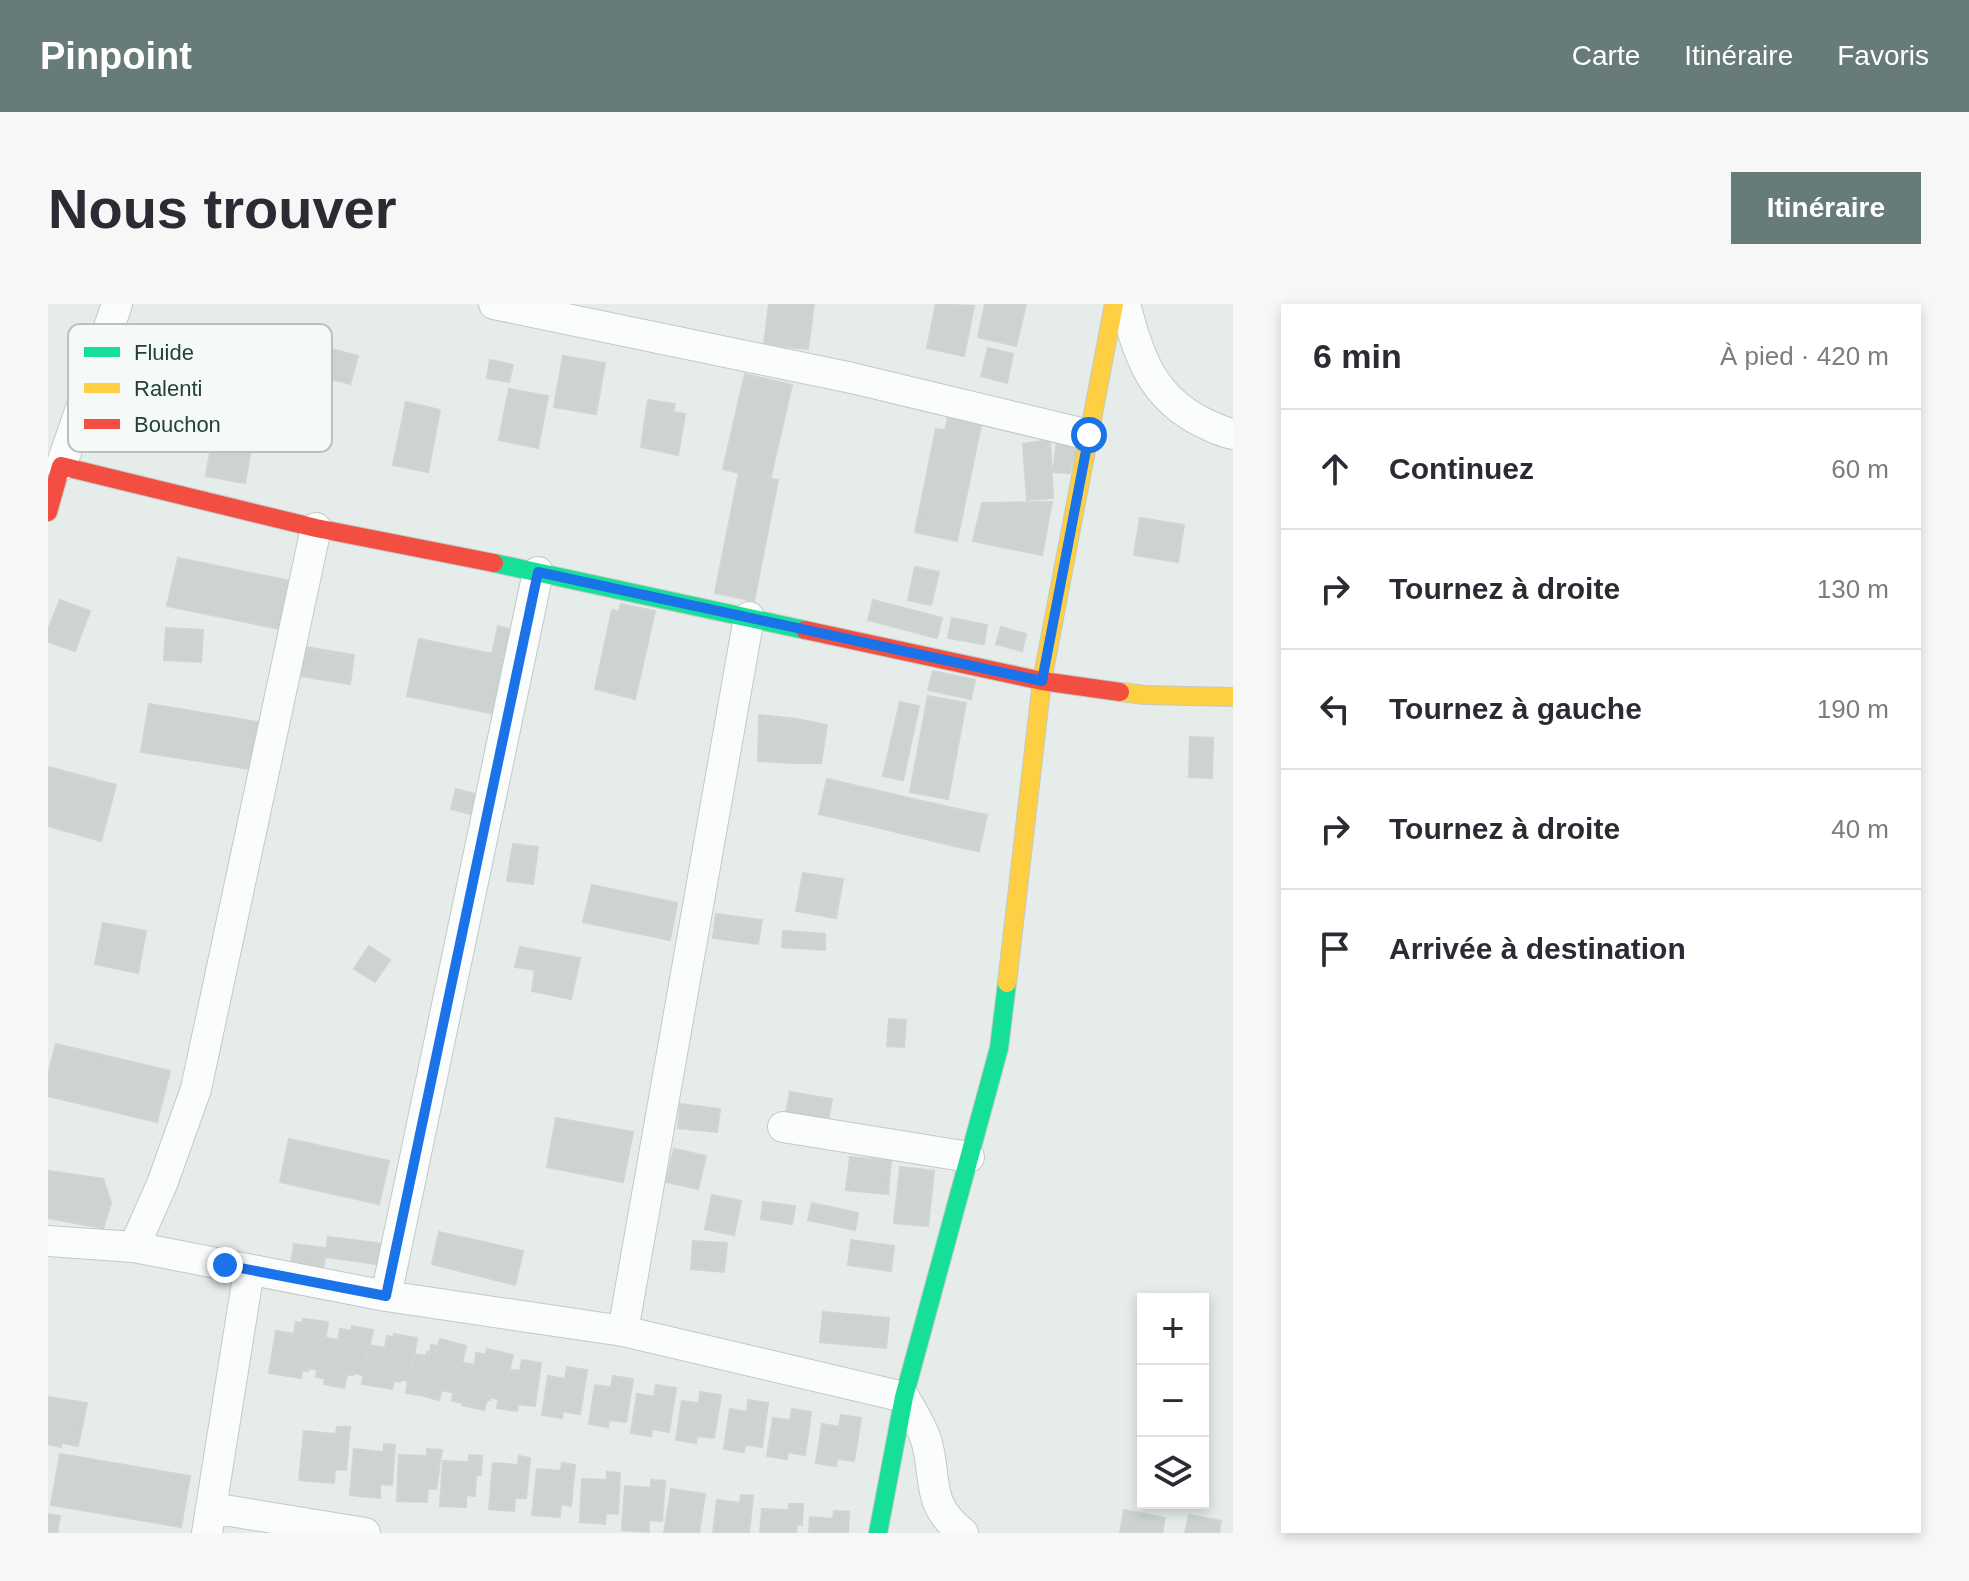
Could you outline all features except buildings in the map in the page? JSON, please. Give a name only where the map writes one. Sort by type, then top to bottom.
[{"type":"street","points":[[110,324],[117,304]]},
{"type":"street","points":[[494,304],[852,378],[1089,435]]},
{"type":"street","points":[[878,1533],[904,1397],[999,1048],[1042,681],[1114,304]]},
{"type":"street","points":[[1125,304],[1142,360],[1159,390],[1190,417],[1233,434]]},
{"type":"street","points":[[48,512],[68,446]]},
{"type":"street","points":[[61,466],[316,528],[538,572],[1042,681],[1145,695],[1233,697]]},
{"type":"street","points":[[134,1247],[162,1184],[196,1089],[316,528]]},
{"type":"street","points":[[386,1296],[538,572]]},
{"type":"street","points":[[623,1331],[749,617]]},
{"type":"street","points":[[783,1127],[969,1157]]},
{"type":"street","points":[[48,1241],[134,1247],[386,1296],[623,1331],[904,1397],[927,1441],[933,1493],[948,1522],[963,1533]]},
{"type":"street","points":[[249,1270],[210,1520],[365,1533]]},
{"type":"traffic: fast","points":[[494,563],[805,630]]},
{"type":"traffic: fast","points":[[878,1533],[904,1397],[999,1048],[1007,983]]},
{"type":"traffic: slow","points":[[1007,983],[1042,681],[1114,304]]},
{"type":"traffic: slow","points":[[1120,692],[1233,697]]},
{"type":"traffic: jam","points":[[48,512],[61,466],[316,528],[494,563]]},
{"type":"traffic: jam","points":[[805,630],[1042,681],[1120,692]]},
{"type":"route","points":[[225,1265],[386,1296],[538,572],[1042,681],[1089,435]]}]
